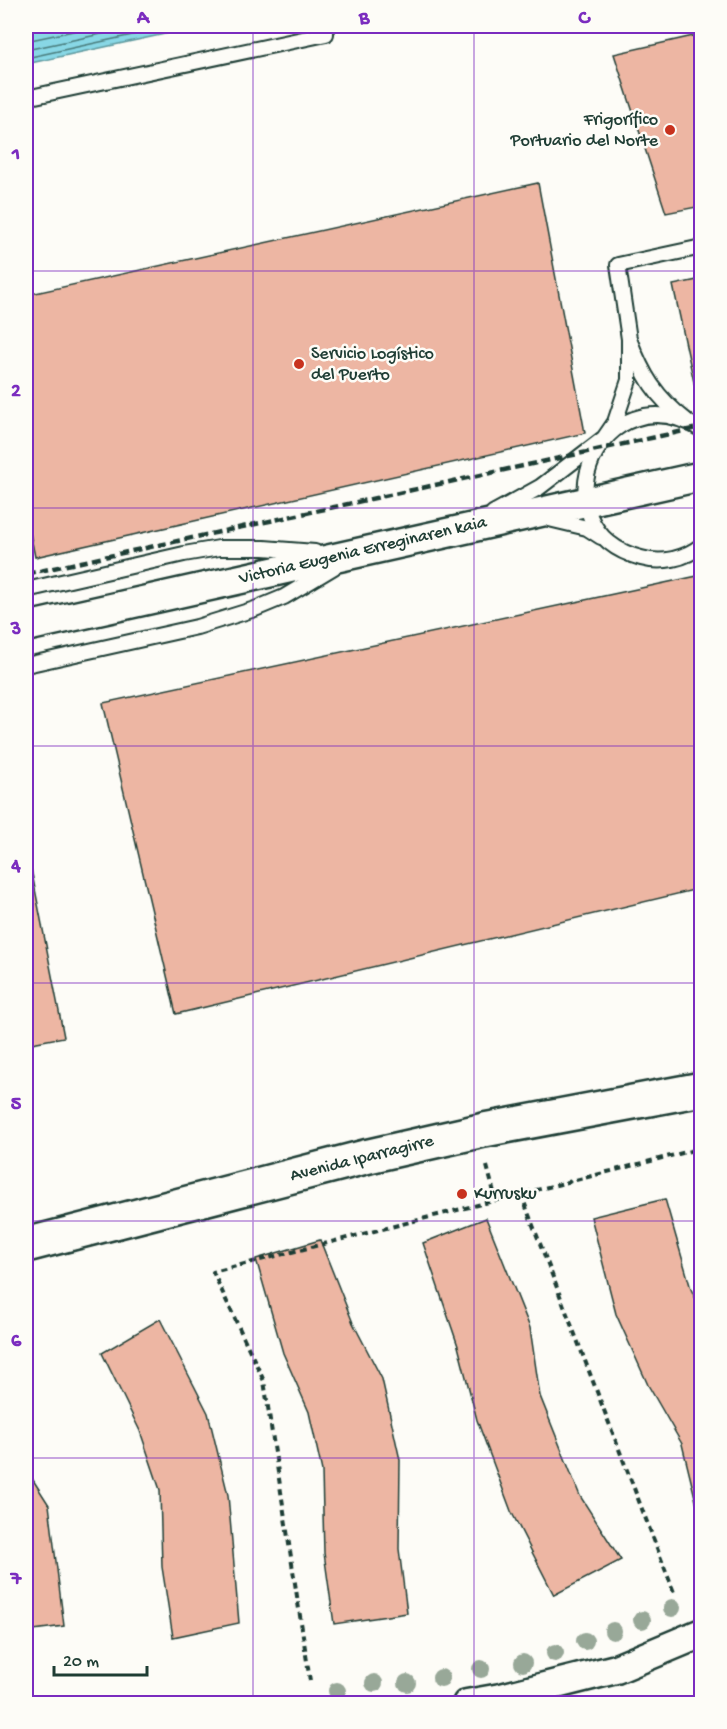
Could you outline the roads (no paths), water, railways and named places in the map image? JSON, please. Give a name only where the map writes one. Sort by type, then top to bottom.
[{"type":"street","name":"Victoria Eugenia Erreginaren kaia","points":[[26,627],[702,476]]},
{"type":"street","name":"Avenida Iparragirre","points":[[26,1245],[369,1156],[484,1130],[702,1089]]},
{"type":"street","points":[[467,1704],[501,1698],[616,1669],[702,1633]]},
{"type":"lane","points":[[26,98],[326,34]]},
{"type":"lane","points":[[608,541],[594,523],[585,501],[585,482],[591,457],[615,422],[629,380],[629,339],[618,265],[702,247]]},
{"type":"lane","points":[[629,339],[645,377],[662,401],[702,430]]},
{"type":"lane","points":[[446,533],[503,508],[540,487],[622,424],[643,417],[666,415],[687,421]]},
{"type":"lane","points":[[508,519],[536,517],[571,522],[587,528],[627,554],[650,560],[673,560],[702,545]]},
{"type":"lane","points":[[26,590],[219,548],[339,552],[380,548]]},
{"type":"lane","points":[[26,665],[197,627],[255,609],[284,597],[342,562],[380,548]]},
{"type":"water","points":[[26,26],[202,26],[26,64]]},
{"type":"railway","points":[[26,574],[702,427]]},
{"type":"place","name":"Frigorífico Portuario del Norte","points":[[670,130]]},
{"type":"place","name":"Servicio Logístico del Puerto","points":[[299,364]]},
{"type":"place","name":"Kurrusku","points":[[462,1194]]}]
